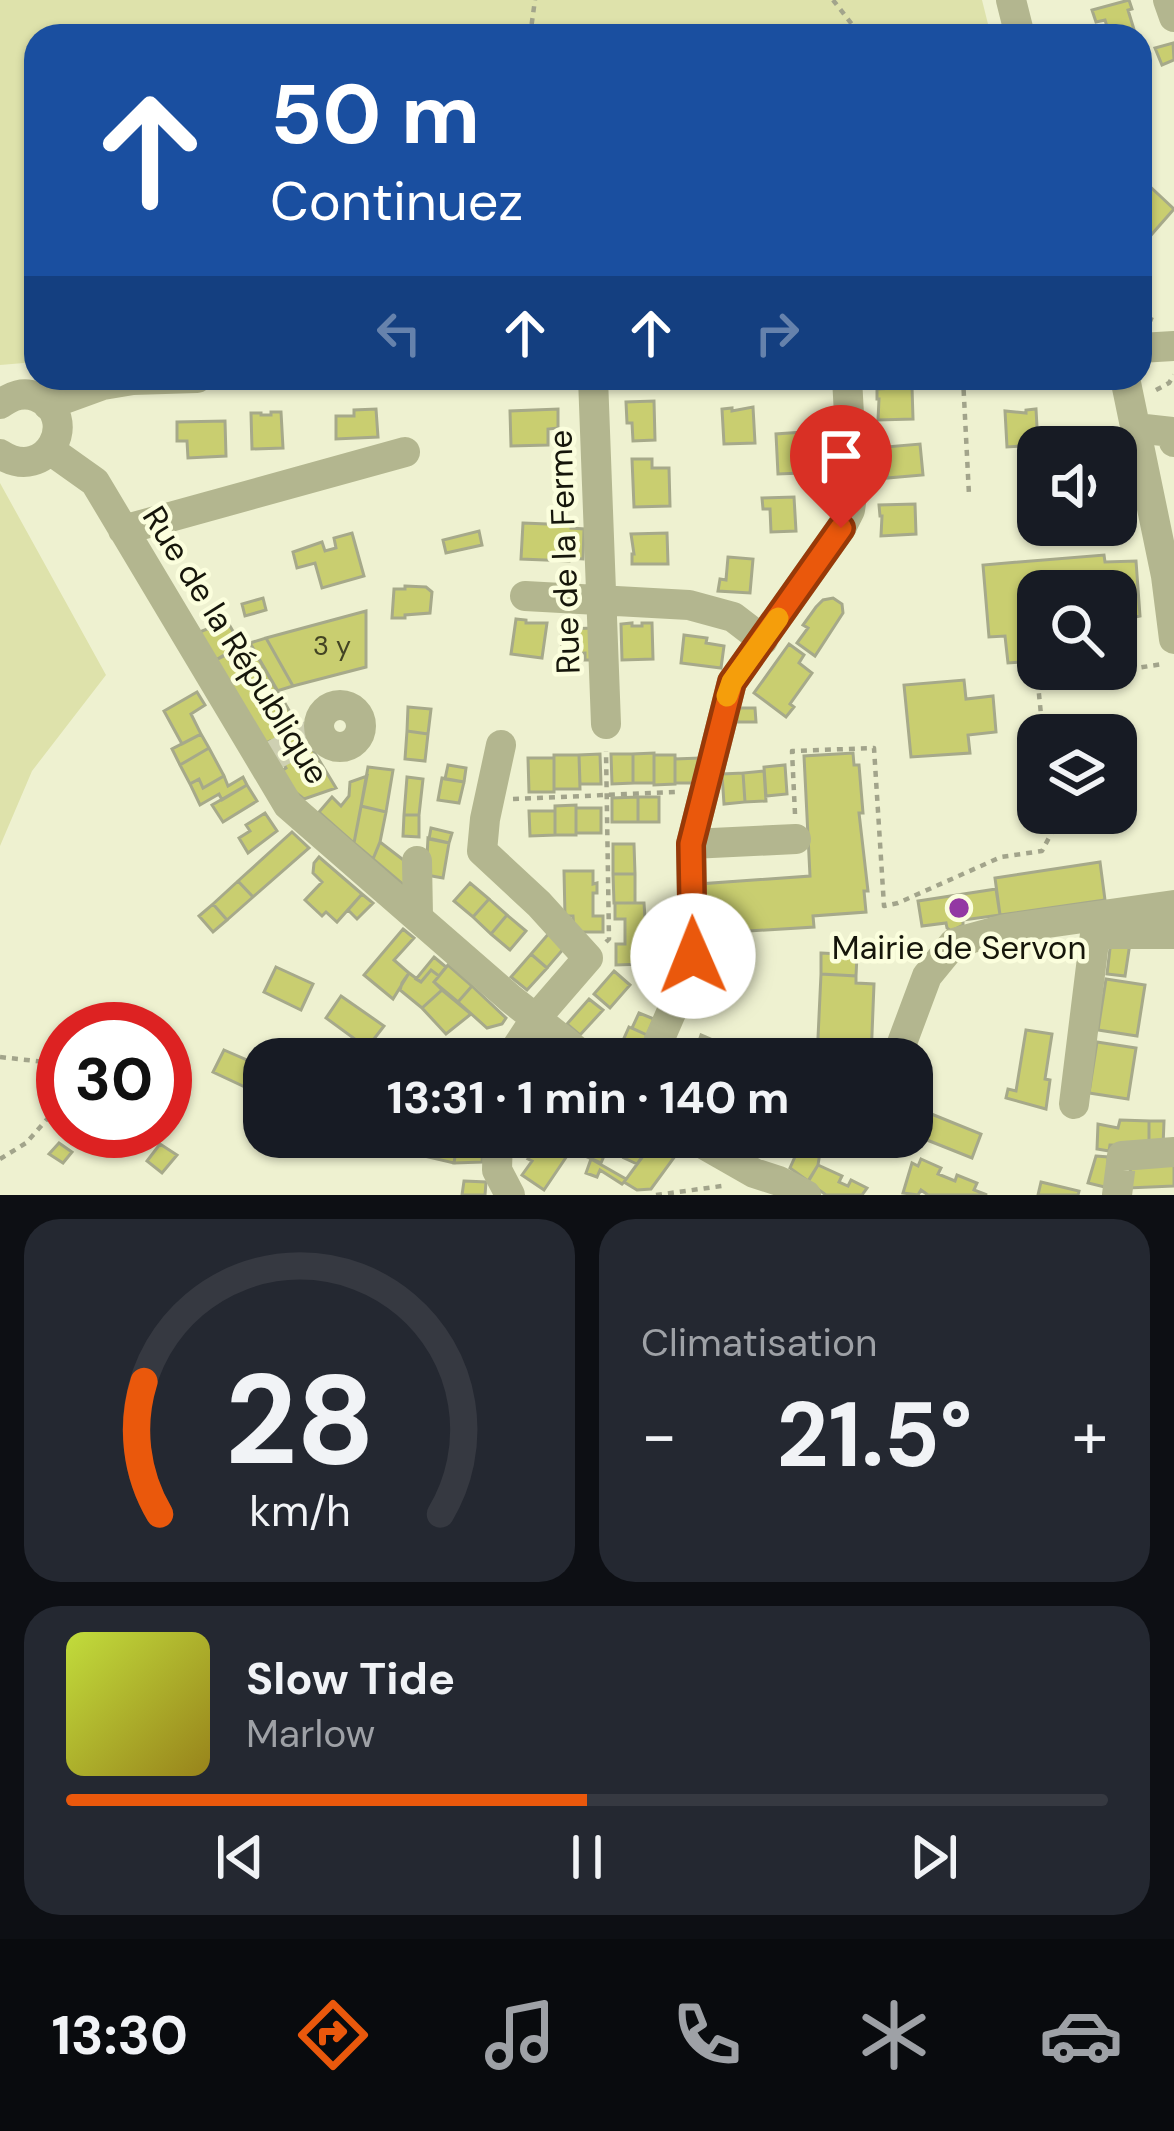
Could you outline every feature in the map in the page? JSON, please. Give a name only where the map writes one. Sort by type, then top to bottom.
[{"type":"street","points":[[1168,0],[1174,17]]},
{"type":"street","points":[[48,405],[94,390]]},
{"type":"street","name":"Rue de la Ferme","points":[[593,390],[606,724]]},
{"type":"street","points":[[660,1038],[693,956],[691,844],[732,682],[850,510],[854,489],[848,390]]},
{"type":"street","points":[[1128,390],[1136,426]]},
{"type":"street","points":[[0,404],[29,394],[48,405],[57,422],[55,442],[42,458],[20,463],[0,454]]},
{"type":"street","points":[[1137,428],[1172,432],[1174,442]]},
{"type":"street","points":[[1137,433],[1174,639]]},
{"type":"street","name":"Rue de la République","points":[[50,450],[94,482],[288,805],[560,1038]]},
{"type":"street","points":[[123,530],[405,452]]},
{"type":"street","points":[[525,596],[689,605],[733,617],[763,640]]},
{"type":"street","points":[[501,745],[482,851],[588,958],[523,1038]]},
{"type":"street","points":[[691,844],[796,838]]},
{"type":"street","points":[[417,861],[418,916]]},
{"type":"street","points":[[904,1038],[927,976],[954,943],[1005,928],[1174,905]]},
{"type":"street","points":[[1074,1104],[1095,934],[1174,934]]},
{"type":"street","points":[[1117,1195],[1122,1156],[1174,1152]]},
{"type":"street","points":[[497,1158],[497,1170],[510,1195]]},
{"type":"street","points":[[728,1158],[806,1195]]},
{"type":"path","points":[[833,0],[852,24]]},
{"type":"path","points":[[964,390],[969,495]]},
{"type":"path","points":[[1041,714],[1039,684],[1174,662]]},
{"type":"path","points":[[588,958],[609,939],[606,724]]},
{"type":"path","points":[[796,838],[792,752],[874,748],[884,906],[1001,856],[1042,851],[1051,834]]},
{"type":"path","points":[[490,796],[522,800],[706,791]]},
{"type":"path","points":[[0,1057],[36,1061]]},
{"type":"path","points":[[0,1159],[36,1132]]},
{"type":"path","points":[[656,1195],[728,1186],[754,1173]]},
{"type":"green space","points":[[0,0],[982,0],[988,24],[24,24],[24,363],[0,365]]},
{"type":"green space","points":[[0,483],[106,675],[32,771],[0,846]]},
{"type":"building","points":[[1129,0],[1132,24],[1096,22],[1092,10]]},
{"type":"building","points":[[1173,43],[1174,60],[1162,65],[1155,48]]},
{"type":"building","points":[[1152,188],[1174,209],[1152,234]]},
{"type":"building","points":[[877,390],[912,390],[913,419],[878,420]]},
{"type":"building","points":[[654,401],[655,440],[633,441],[626,402]]},
{"type":"building","points":[[753,407],[755,443],[724,444],[722,409]]},
{"type":"building","points":[[376,409],[378,437],[336,439],[336,416]]},
{"type":"building","points":[[558,409],[558,428],[548,429],[548,445],[511,446],[510,411]]},
{"type":"building","points":[[1036,409],[1037,426],[1017,426],[1017,446],[1007,447],[1005,411]]},
{"type":"building","points":[[281,412],[283,448],[252,449],[251,413]]},
{"type":"building","points":[[225,421],[226,456],[188,458],[187,441],[177,441],[177,422]]},
{"type":"building","points":[[803,432],[801,473],[778,474],[776,434]]},
{"type":"building","points":[[920,444],[923,475],[887,478],[885,447]]},
{"type":"building","points":[[632,459],[652,459],[652,468],[669,468],[670,506],[634,507]]},
{"type":"building","points":[[794,497],[796,531],[771,532],[770,509],[763,509],[762,498]]},
{"type":"building","points":[[915,504],[916,534],[881,536],[879,505]]},
{"type":"building","points":[[523,523],[584,529],[583,559],[521,559]]},
{"type":"building","points":[[479,531],[482,545],[446,553],[443,540]]},
{"type":"building","points":[[352,533],[364,576],[322,588],[315,563],[297,568],[293,552],[322,542],[325,551],[336,548],[334,538]]},
{"type":"building","points":[[667,533],[668,564],[632,564],[631,534]]},
{"type":"building","points":[[1104,555],[1105,562],[1136,561],[1137,570],[1017,570],[1017,662],[1008,663],[1005,636],[989,637],[983,565]]},
{"type":"building","points":[[728,557],[753,559],[750,593],[718,591],[720,579],[726,580]]},
{"type":"building","points":[[405,586],[432,592],[430,613],[392,618],[394,589]]},
{"type":"building","points":[[263,598],[266,610],[245,616],[242,604]]},
{"type":"building","points":[[833,598],[842,604],[843,613],[815,656],[797,643],[816,607]]},
{"type":"building","points":[[366,611],[366,667],[293,686],[266,638]]},
{"type":"building","points":[[516,619],[547,623],[542,658],[511,654]]},
{"type":"building","points":[[227,621],[241,645],[214,661],[197,633]]},
{"type":"building","points":[[652,623],[653,659],[622,660],[621,624]]},
{"type":"building","points":[[596,628],[596,660],[585,660],[585,653],[562,654],[561,629]]},
{"type":"building","points":[[684,635],[724,646],[721,668],[681,663]]},
{"type":"building","points":[[266,638],[293,686],[277,691],[250,643]]},
{"type":"building","points":[[250,643],[301,731],[274,748],[270,741],[264,744],[214,661]]},
{"type":"building","points":[[789,644],[804,655],[799,663],[812,673],[786,717],[754,693]]},
{"type":"building","points":[[964,680],[966,699],[993,696],[996,732],[968,735],[970,753],[911,757],[904,685]]},
{"type":"building","points":[[197,692],[205,705],[191,714],[201,734],[182,744],[164,711]]},
{"type":"building","points":[[408,707],[431,709],[428,734],[407,731]]},
{"type":"building","points":[[737,708],[755,708],[756,722],[737,722]]},
{"type":"building","points":[[304,729],[312,743],[276,765],[268,751]]},
{"type":"building","points":[[407,731],[428,734],[425,761],[405,759]]},
{"type":"building","points":[[201,734],[209,748],[180,765],[172,749]]},
{"type":"building","points":[[310,745],[336,788],[304,799],[280,772],[286,768],[282,761]]},
{"type":"building","points":[[209,748],[224,776],[203,788],[199,779],[190,784],[180,765]]},
{"type":"building","points":[[654,753],[654,783],[633,783],[633,754]]},
{"type":"building","points":[[853,753],[854,765],[859,765],[863,813],[859,813],[866,912],[813,916],[814,927],[733,932],[733,938],[702,940],[699,884],[810,876],[804,756]]},
{"type":"building","points":[[600,754],[601,784],[580,784],[579,755]]},
{"type":"building","points":[[611,754],[633,754],[633,783],[612,784]]},
{"type":"building","points":[[554,755],[579,755],[580,789],[554,789]]},
{"type":"building","points":[[654,755],[675,755],[675,784],[654,785]]},
{"type":"building","points":[[528,758],[554,758],[554,792],[529,792]]},
{"type":"building","points":[[700,758],[701,783],[675,783],[675,759]]},
{"type":"building","points":[[448,765],[466,768],[464,782],[445,779]]},
{"type":"building","points":[[785,765],[787,794],[766,796],[764,767]]},
{"type":"building","points":[[368,767],[393,770],[386,812],[361,806]]},
{"type":"building","points":[[764,771],[766,801],[745,802],[743,773]]},
{"type":"building","points":[[743,773],[745,802],[724,804],[722,774]]},
{"type":"building","points":[[224,776],[228,786],[243,777],[247,785],[222,800],[219,794],[200,805],[190,784],[199,779],[203,788]]},
{"type":"building","points":[[367,776],[354,843],[319,812],[332,797],[341,806],[349,796],[350,782]]},
{"type":"building","points":[[407,777],[423,779],[419,815],[404,815]]},
{"type":"building","points":[[442,778],[464,782],[459,803],[438,800]]},
{"type":"building","points":[[247,785],[257,801],[223,822],[212,805]]},
{"type":"building","points":[[638,797],[638,822],[612,822],[612,798]]},
{"type":"building","points":[[638,797],[659,797],[659,822],[638,822]]},
{"type":"building","points":[[576,805],[576,835],[555,835],[555,806]]},
{"type":"building","points":[[361,806],[386,812],[373,859],[354,843]]},
{"type":"building","points":[[576,808],[601,808],[601,833],[576,833]]},
{"type":"building","points":[[529,811],[555,811],[555,835],[530,836]]},
{"type":"building","points":[[265,813],[277,831],[248,853],[239,838],[250,831],[246,825]]},
{"type":"building","points":[[404,815],[419,815],[419,837],[403,836]]},
{"type":"building","points":[[431,828],[452,833],[449,843],[429,839]]},
{"type":"building","points":[[292,832],[309,848],[253,897],[238,881]]},
{"type":"building","points":[[428,838],[449,843],[443,878],[426,875]]},
{"type":"building","points":[[380,842],[410,865],[412,892],[373,859]]},
{"type":"building","points":[[613,844],[634,844],[635,874],[613,874]]},
{"type":"building","points":[[319,857],[362,894],[337,922],[305,900],[322,882],[313,873]]},
{"type":"building","points":[[1100,862],[1105,900],[1000,915],[995,878]]},
{"type":"building","points":[[564,871],[593,871],[597,893],[593,893],[593,916],[603,916],[603,932],[574,932],[573,916],[565,916]]},
{"type":"building","points":[[613,874],[635,874],[635,903],[614,903]]},
{"type":"building","points":[[238,881],[253,897],[227,920],[213,904]]},
{"type":"building","points":[[470,883],[489,899],[473,917],[454,901]]},
{"type":"building","name":"Mairie de Servon","points":[[996,889],[1000,915],[963,920],[963,925],[951,931],[946,923],[922,926],[918,901]]},
{"type":"building","points":[[362,894],[373,903],[357,919],[348,910]]},
{"type":"building","points":[[489,899],[507,915],[491,934],[473,917]]},
{"type":"building","points":[[615,903],[644,903],[645,918],[654,918],[654,949],[645,949],[645,964],[616,965],[616,944],[625,944],[625,919],[615,919]]},
{"type":"building","points":[[213,904],[227,920],[213,932],[199,916]]},
{"type":"building","points":[[507,915],[526,931],[510,950],[491,934]]},
{"type":"building","points":[[403,929],[414,938],[394,960],[409,973],[393,999],[364,975]]},
{"type":"building","points":[[550,932],[566,946],[547,968],[531,954]]},
{"type":"building","points":[[1111,940],[1130,943],[1125,976],[1107,974]]},
{"type":"building","points":[[821,953],[857,955],[856,976],[821,974]]},
{"type":"building","points":[[531,954],[547,968],[527,990],[511,977]]},
{"type":"building","points":[[434,957],[446,967],[439,976],[431,970],[421,982],[416,979]]},
{"type":"building","points":[[448,965],[472,986],[458,1002],[434,982]]},
{"type":"building","points":[[276,967],[313,984],[301,1010],[264,992]]},
{"type":"building","points":[[431,970],[439,976],[434,982],[442,990],[422,1008],[400,990],[409,973],[421,982]]},
{"type":"building","points":[[614,971],[630,985],[610,1008],[594,994]]},
{"type":"building","points":[[821,974],[856,976],[856,983],[874,984],[872,1038],[818,1038]]},
{"type":"building","points":[[1106,979],[1145,985],[1137,1036],[1098,1030]]},
{"type":"building","points":[[472,986],[506,1018],[502,1024],[487,1028],[458,1002]]},
{"type":"building","points":[[442,990],[471,1014],[446,1034],[422,1008]]},
{"type":"building","points":[[341,996],[384,1026],[375,1038],[353,1038],[326,1018]]},
{"type":"building","points":[[589,999],[603,1010],[580,1035],[567,1024]]},
{"type":"building","points":[[639,1013],[654,1019],[647,1035],[632,1028]]},
{"type":"building","points":[[629,1027],[647,1035],[646,1038],[624,1038]]},
{"type":"building","points":[[1026,1030],[1052,1034],[1046,1109],[1006,1098],[1008,1089],[1016,1091]]},
{"type":"building","points":[[1097,1042],[1136,1048],[1128,1099],[1089,1093]]},
{"type":"building","points":[[224,1050],[243,1058],[243,1086],[213,1072]]},
{"type":"building","points":[[933,1115],[981,1134],[972,1158],[933,1142]]},
{"type":"building","points":[[1120,1120],[1149,1121],[1149,1146],[1097,1149],[1098,1124],[1118,1128]]},
{"type":"building","points":[[1149,1121],[1164,1121],[1163,1147],[1149,1146]]},
{"type":"building","points":[[1096,1156],[1108,1157],[1109,1188],[1088,1183]]},
{"type":"building","points":[[149,1158],[174,1158],[162,1173],[147,1161]]},
{"type":"building","points":[[455,1158],[482,1158],[482,1162],[454,1163]]},
{"type":"building","points":[[566,1158],[544,1190],[522,1175],[532,1161],[528,1159]]},
{"type":"building","points":[[642,1158],[674,1158],[651,1189],[637,1190],[624,1182]]},
{"type":"building","points":[[794,1158],[819,1158],[808,1181],[790,1168]]},
{"type":"building","points":[[591,1159],[626,1179],[622,1184],[600,1170],[597,1177],[586,1173]]},
{"type":"building","points":[[921,1159],[941,1168],[938,1174],[977,1183],[974,1190],[987,1195],[903,1193],[912,1163],[918,1166]]},
{"type":"building","points":[[1174,1162],[1174,1186],[1128,1188],[1131,1165]]},
{"type":"building","points":[[818,1165],[842,1176],[839,1182],[848,1186],[851,1180],[867,1188],[862,1195],[826,1195],[808,1182]]},
{"type":"building","points":[[464,1181],[486,1182],[485,1195],[462,1195]]},
{"type":"building","points":[[1041,1182],[1079,1191],[1078,1195],[1038,1195]]},
{"type":"tunnel","points":[[261,762],[320,730]]},
{"type":"slow traffic","points":[[727,696],[778,618]]},
{"type":"place","name":"Mairie de Servon","points":[[959,908]]},
{"type":"route","points":[[693,956],[691,844],[725,702],[732,682],[841,528]]}]
